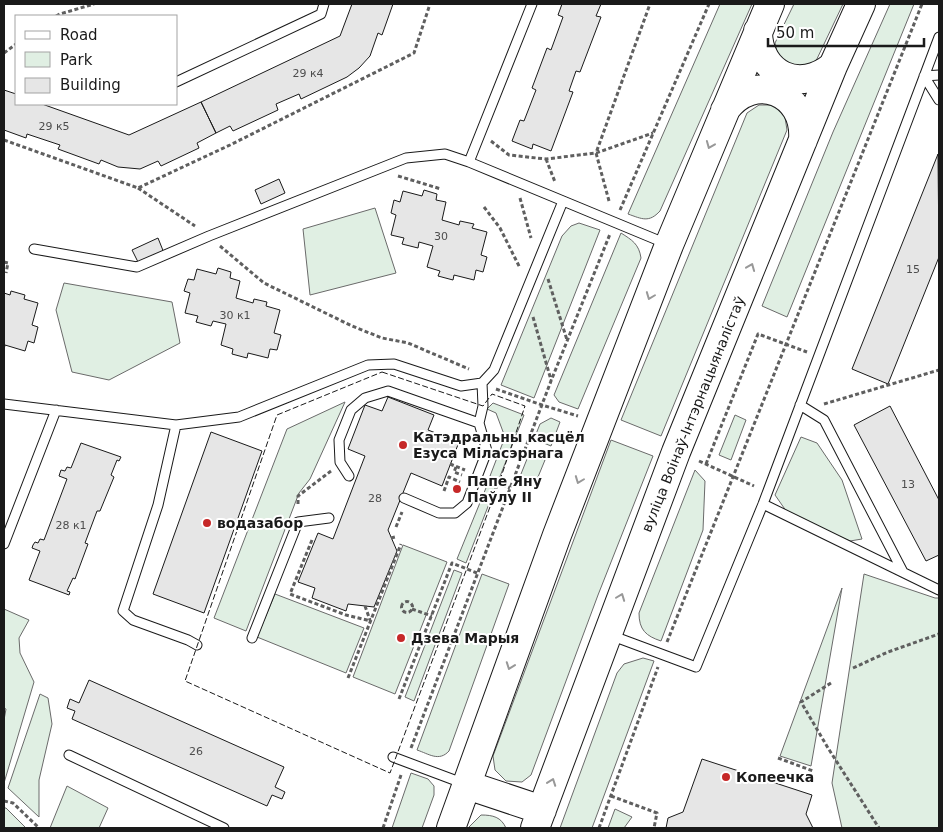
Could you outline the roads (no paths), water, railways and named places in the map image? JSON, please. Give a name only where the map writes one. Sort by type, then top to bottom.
[{"type":"main road","points":[[451,828],[557,535],[669,245],[770,4]]},
{"type":"main road","name":"вуліца Воінаў-Інтэрнацыяналістаў","points":[[539,819],[676,452],[833,66],[861,4]]},
{"type":"main road","points":[[758,32],[760,53],[773,70],[783,76],[804,80],[815,78],[833,66]]},
{"type":"main road","points":[[725,110],[738,96],[747,92],[766,89],[775,91],[792,102],[798,110],[803,125],[803,140]]},
{"type":"main road","points":[[467,785],[539,819]]},
{"type":"lane","points":[[178,81],[321,14],[324,4]]},
{"type":"lane","points":[[470,162],[532,4]]},
{"type":"lane","points":[[607,634],[696,667],[763,504],[939,37]]},
{"type":"lane","points":[[924,76],[939,75]]},
{"type":"lane","points":[[924,76],[939,100]]},
{"type":"lane","points":[[34,249],[137,267],[208,236],[406,158],[444,154],[470,162],[616,221],[669,245]]},
{"type":"lane","points":[[4,404],[176,425],[239,417],[368,365],[394,364],[461,386],[482,383],[494,370],[563,201]]},
{"type":"lane","points":[[404,498],[439,512],[455,513],[467,503],[487,451],[479,422],[483,406],[482,383]]},
{"type":"lane","points":[[349,476],[340,462],[339,440],[351,410],[365,398],[388,391],[479,422]]},
{"type":"lane","points":[[800,405],[824,420],[903,572]]},
{"type":"lane","points":[[4,544],[56,410]]},
{"type":"lane","points":[[176,425],[158,505],[123,610],[133,620],[188,640],[197,646]]},
{"type":"lane","points":[[763,504],[939,590]]},
{"type":"lane","points":[[252,638],[298,522],[329,518]]},
{"type":"lane","points":[[69,755],[224,828]]},
{"type":"lane","points":[[393,756],[467,785]]},
{"type":"place","name":"Катэдральны касцёл Езуса Міласэрнага","points":[[403,445]]},
{"type":"place","name":"Папе Яну Паўлу II","points":[[457,489]]},
{"type":"place","name":"водазабор","points":[[207,523]]},
{"type":"place","name":"Дзева Марыя","points":[[401,638]]},
{"type":"place","name":"Копеечка","points":[[726,777]]}]
